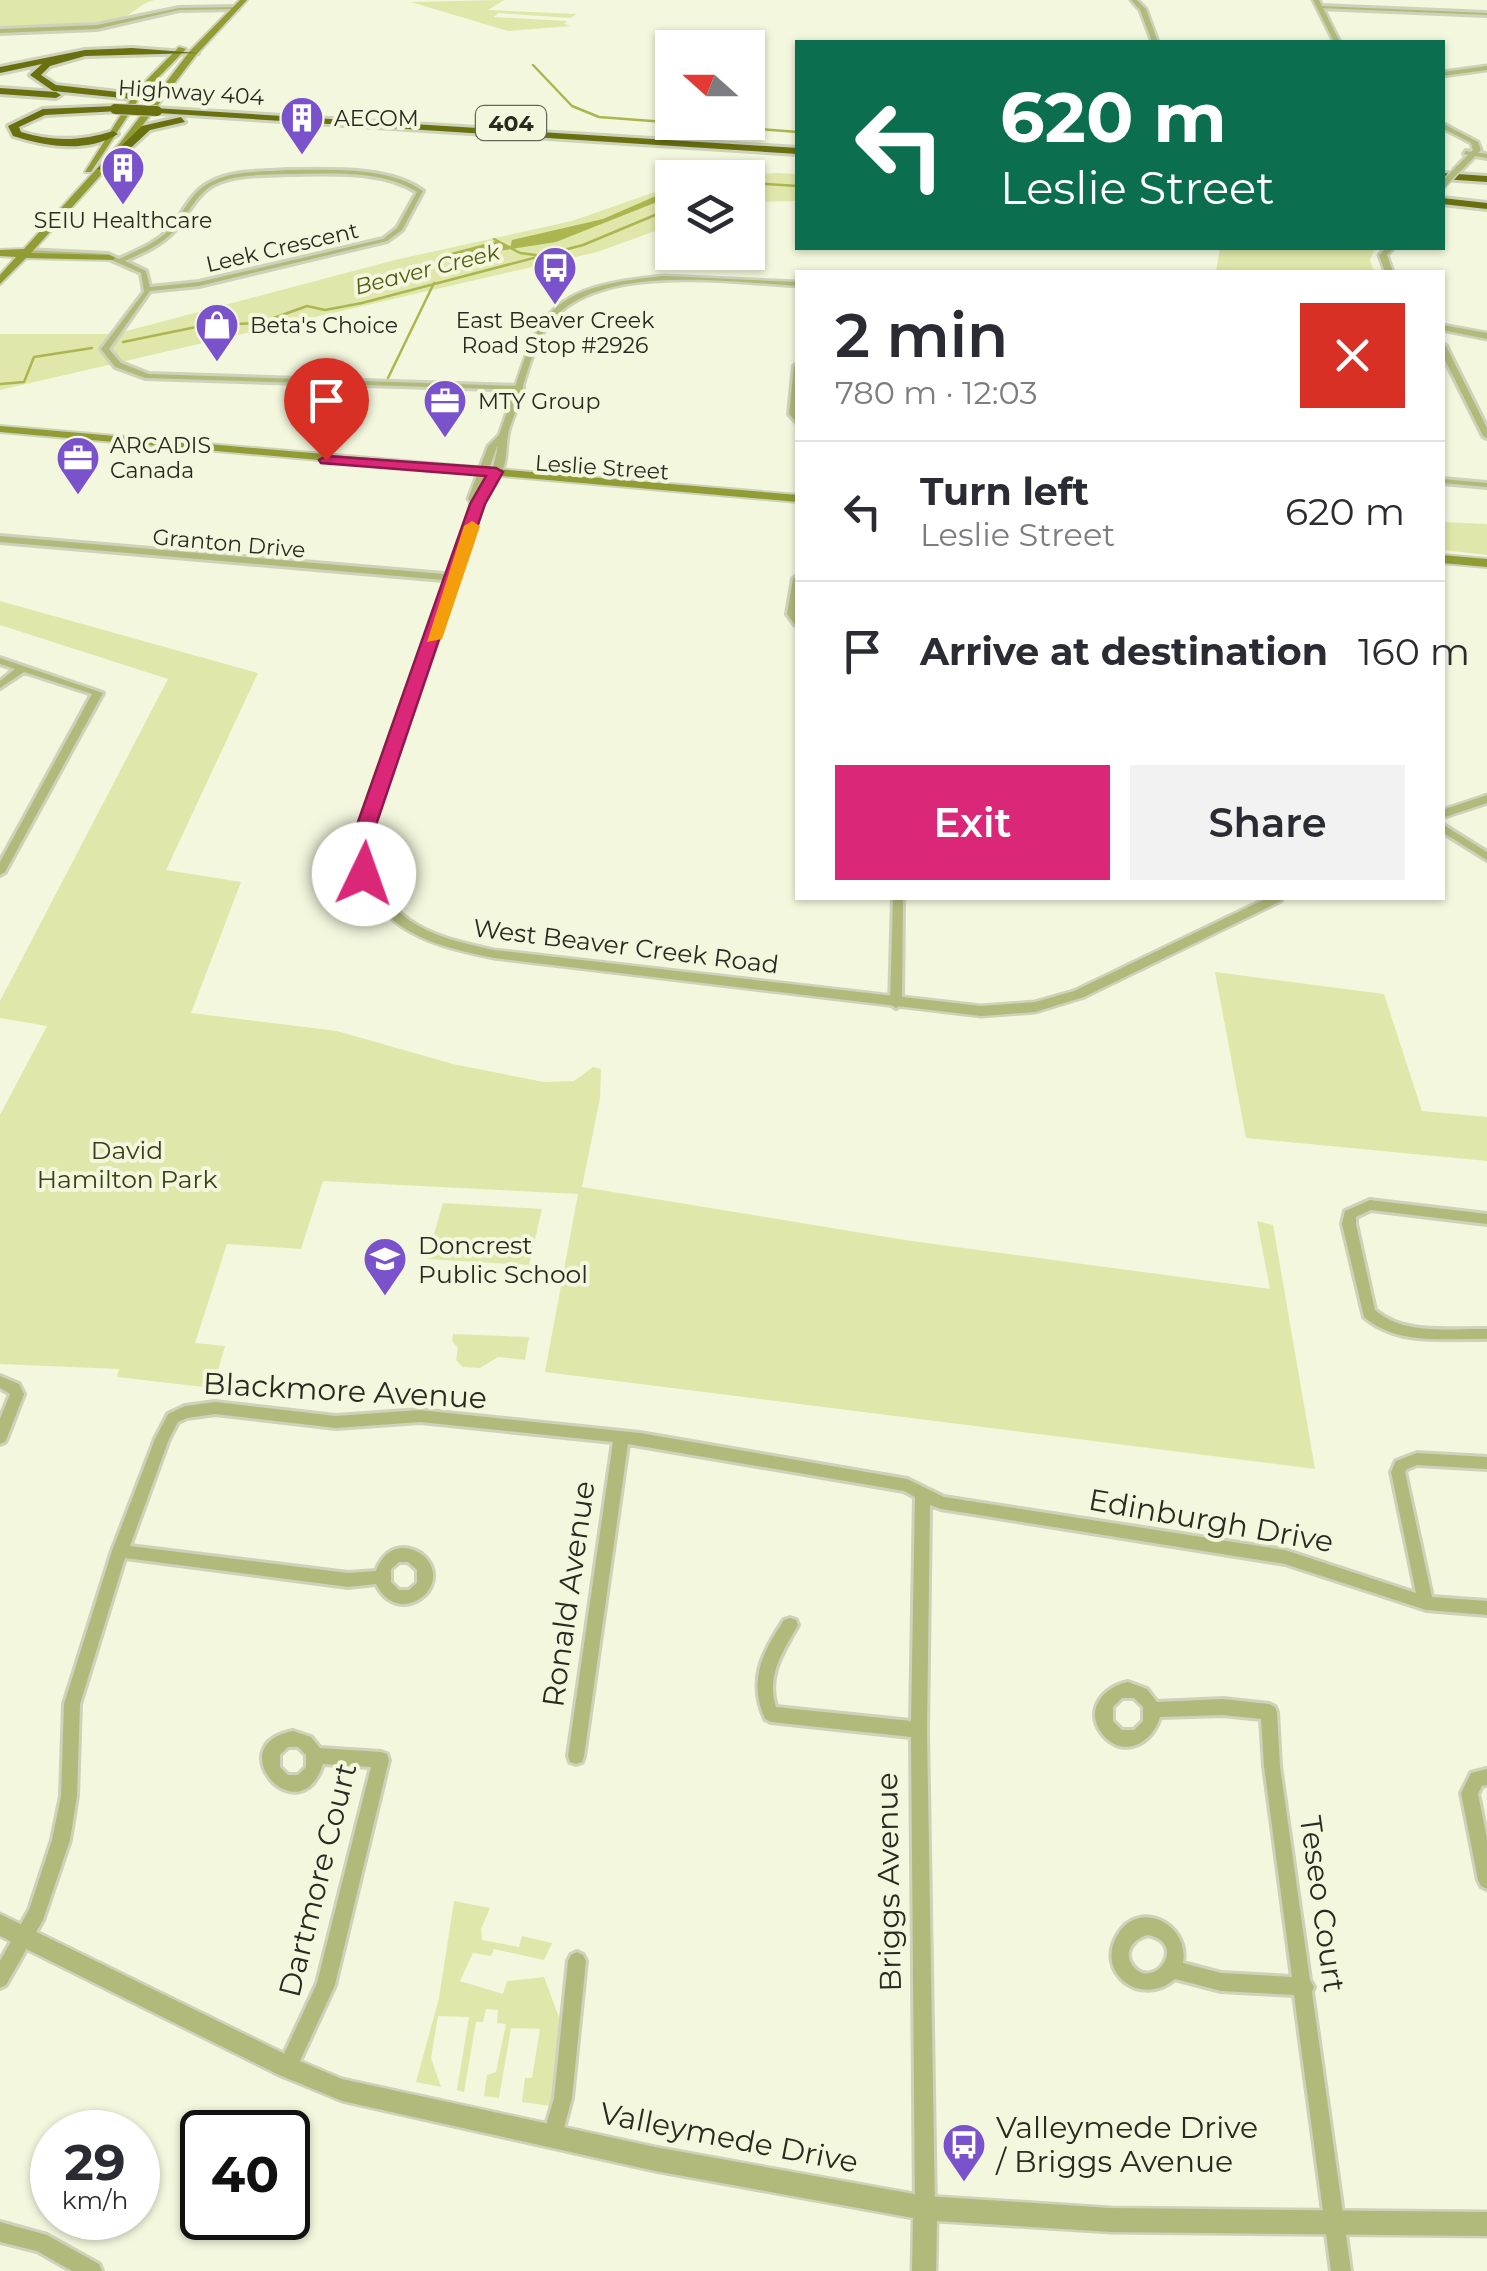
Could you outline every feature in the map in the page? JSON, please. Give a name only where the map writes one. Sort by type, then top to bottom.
[{"type":"highway","points":[[0,70],[89,50],[187,51]]},
{"type":"highway","points":[[131,98],[52,88],[35,75],[43,66],[76,55],[187,51]]},
{"type":"highway","name":"Highway 404","points":[[0,91],[131,98],[176,111],[795,151]]},
{"type":"highway","name":"Highway 404","points":[[0,99],[116,108]]},
{"type":"highway","name":"Highway 404","points":[[162,105],[224,104],[795,142]]},
{"type":"highway","points":[[113,134],[80,142],[45,141],[17,134],[13,126],[43,112],[162,105]]},
{"type":"highway","points":[[102,169],[141,131],[176,120],[530,134]]},
{"type":"highway","points":[[0,134],[46,145],[122,145]]},
{"type":"highway","points":[[1445,183],[1487,180]]},
{"type":"highway","points":[[1445,184],[1487,195]]},
{"type":"highway","points":[[1445,200],[1487,206]]},
{"type":"main road","points":[[0,270],[74,187],[140,93],[244,0]]},
{"type":"main road","points":[[0,281],[13,254],[44,232],[102,169],[187,51],[232,7]]},
{"type":"main road","points":[[44,232],[41,248],[65,252]]},
{"type":"main road","points":[[13,254],[115,259]]},
{"type":"main road","name":"Leslie Street","points":[[0,432],[795,501]]},
{"type":"main road","points":[[1445,556],[1487,560]]},
{"type":"street","points":[[1134,0],[1144,9],[1154,40]]},
{"type":"street","points":[[1318,3],[1487,14]]},
{"type":"street","points":[[1318,3],[1337,40]]},
{"type":"street","points":[[0,32],[97,27],[198,8],[232,7]]},
{"type":"street","points":[[1445,74],[1487,68]]},
{"type":"street","points":[[1445,127],[1474,142],[1471,154],[1445,180]]},
{"type":"street","points":[[1471,154],[1487,156]]},
{"type":"street","name":"Leek Crescent","points":[[115,259],[169,233],[208,185],[226,178],[261,173],[384,176],[413,183],[420,190],[400,229],[385,240],[199,284],[148,289]]},
{"type":"street","points":[[13,254],[65,252],[115,259],[144,272],[148,289],[105,349],[118,365],[148,376],[520,388]]},
{"type":"street","name":"West Beaver Creek Road","points":[[795,284],[672,279],[632,283],[584,295],[552,312],[544,324],[503,436],[505,446],[488,475],[361,845],[368,885],[396,917],[458,947],[896,1004],[981,1011],[1034,1007],[1070,997],[1272,900]]},
{"type":"street","points":[[1445,329],[1487,336]]},
{"type":"street","points":[[1445,352],[1487,436]]},
{"type":"street","points":[[1445,481],[1487,485]]},
{"type":"street","name":"Granton Drive","points":[[0,539],[455,578]]},
{"type":"street","points":[[795,593],[795,618]]},
{"type":"street","points":[[0,662],[92,687],[98,698],[0,872]]},
{"type":"street","points":[[0,685],[23,668]]},
{"type":"street","points":[[1445,813],[1487,799]]},
{"type":"street","points":[[1445,829],[1487,856]]},
{"type":"street","points":[[896,1004],[898,900]]},
{"type":"street","points":[[1487,1219],[1370,1205],[1350,1214],[1349,1224],[1369,1313],[1375,1321],[1399,1329],[1487,1334]]},
{"type":"street","points":[[0,1382],[14,1388],[17,1394],[0,1438]]},
{"type":"street","name":"Blackmore Avenue","points":[[0,1979],[25,1938],[61,1840],[69,1796],[72,1704],[120,1552],[162,1438],[174,1418],[185,1412],[216,1408],[336,1422],[420,1416],[621,1440],[907,1485],[923,1492]]},
{"type":"street","name":"Ronald Avenue","points":[[576,1756],[621,1440]]},
{"type":"street","points":[[1426,1603],[1398,1472],[1401,1465],[1417,1459],[1487,1463]]},
{"type":"street","name":"Edinburgh Drive","points":[[923,1492],[941,1503],[1285,1557],[1426,1603],[1487,1608]]},
{"type":"street","name":"Briggs Avenue","points":[[923,1492],[919,1730],[924,2271]]},
{"type":"street","points":[[120,1552],[348,1580],[381,1577]]},
{"type":"street","points":[[790,1625],[768,1659],[765,1705],[770,1714],[919,1730]]},
{"type":"street","name":"Teseo Court","points":[[1152,1710],[1244,1707],[1269,1712],[1272,1766],[1341,2271]]},
{"type":"street","name":"Dartmore Court","points":[[286,2067],[326,1985],[381,1760],[317,1756]]},
{"type":"street","points":[[1487,1778],[1477,1779],[1469,1792],[1487,1880]]},
{"type":"street","name":"Valleymede Drive","points":[[0,1925],[286,2067],[342,2090],[553,2136],[925,2208],[1111,2220],[1487,2224]]},
{"type":"street","points":[[553,2136],[562,2098],[577,1961]]},
{"type":"street","points":[[1174,1969],[1221,1982],[1305,1987]]},
{"type":"street","points":[[0,2232],[40,2242],[92,2271]]},
{"type":"green space","points":[[0,0],[154,0],[109,23],[0,27]]},
{"type":"green space","points":[[504,0],[488,10],[577,14],[570,18],[498,13],[494,17],[567,21],[564,24],[571,26],[508,31],[411,2]]},
{"type":"green space","points":[[765,174],[795,174],[795,201],[765,202]]},
{"type":"green space","points":[[655,192],[655,231],[597,252],[0,390],[0,334],[115,334],[395,260],[572,221]]},
{"type":"green space","points":[[1220,250],[1374,250],[1370,260],[1373,270],[1216,270]]},
{"type":"green space","points":[[1445,522],[1487,524],[1487,555],[1445,550]]},
{"type":"green space","name":"David Hamilton Park","points":[[0,601],[258,673],[166,870],[241,882],[191,1013],[337,1031],[453,1064],[544,1082],[574,1081],[593,1067],[601,1069],[600,1098],[582,1187],[911,1241],[1270,1289],[1257,1221],[1273,1225],[1315,1469],[545,1372],[578,1194],[323,1181],[301,1249],[227,1244],[195,1343],[225,1346],[213,1388],[117,1377],[119,1369],[0,1364],[0,1115],[47,1026],[0,1018],[0,1001],[168,679],[0,625]]},
{"type":"green space","points":[[1215,972],[1384,994],[1422,1111],[1487,1117],[1487,1161],[1246,1138]]},
{"type":"green space","points":[[443,1203],[542,1209],[529,1265],[427,1259]]},
{"type":"green space","points":[[453,1334],[529,1337],[525,1360],[498,1357],[480,1368],[463,1367],[456,1360],[458,1348],[452,1341]]},
{"type":"green space","points":[[454,1901],[490,1908],[481,1929],[482,1940],[519,1947],[522,1936],[552,1943],[544,1960],[494,1949],[491,1956],[473,1953],[460,1981],[503,1994],[507,1981],[544,1977],[560,2020],[551,2106],[522,2102],[525,2078],[532,2078],[540,2029],[511,2028],[499,2098],[484,2096],[487,2075],[496,2072],[506,2024],[497,2023],[498,2010],[486,2009],[483,2022],[476,2022],[464,2092],[457,2090],[469,2017],[438,2016],[431,2058],[441,2087],[416,2082],[439,1998]]},
{"type":"shaded area","points":[[655,196],[655,203],[556,242],[454,258],[439,256],[496,241],[510,248],[512,240],[603,219]]},
{"type":"waterway","points":[[533,65],[572,106],[599,117],[795,132]]},
{"type":"waterway","name":"Beaver Creek","points":[[765,184],[795,186]]},
{"type":"waterway","name":"Beaver Creek","points":[[433,284],[583,245],[655,215]]},
{"type":"waterway","points":[[494,239],[520,253],[536,255]]},
{"type":"waterway","name":"Beaver Creek","points":[[123,342],[206,325],[260,323],[307,306],[325,310],[433,284]]},
{"type":"waterway","points":[[388,378],[433,284]]},
{"type":"waterway","name":"Beaver Creek","points":[[0,384],[24,382],[34,357],[92,348]]},
{"type":"slow traffic","points":[[433,639],[472,526]]},
{"type":"place","name":"AECOM","points":[[302,156]]},
{"type":"place","name":"SEIU Healthcare","points":[[123,206]]},
{"type":"place","name":"East Beaver Creek Road Stop #2926","points":[[555,306]]},
{"type":"place","name":"Beta's Choice","points":[[217,363]]},
{"type":"place","name":"MTY Group","points":[[445,439]]},
{"type":"place","name":"ARCADIS Canada","points":[[78,496]]},
{"type":"place","name":"Doncrest Public School","points":[[385,1297]]},
{"type":"place","name":"Valleymede Drive / Briggs Avenue","points":[[964,2183]]},
{"type":"route","points":[[326,460],[496,472],[485,498],[478,504],[367,822],[361,845],[364,874]]}]
